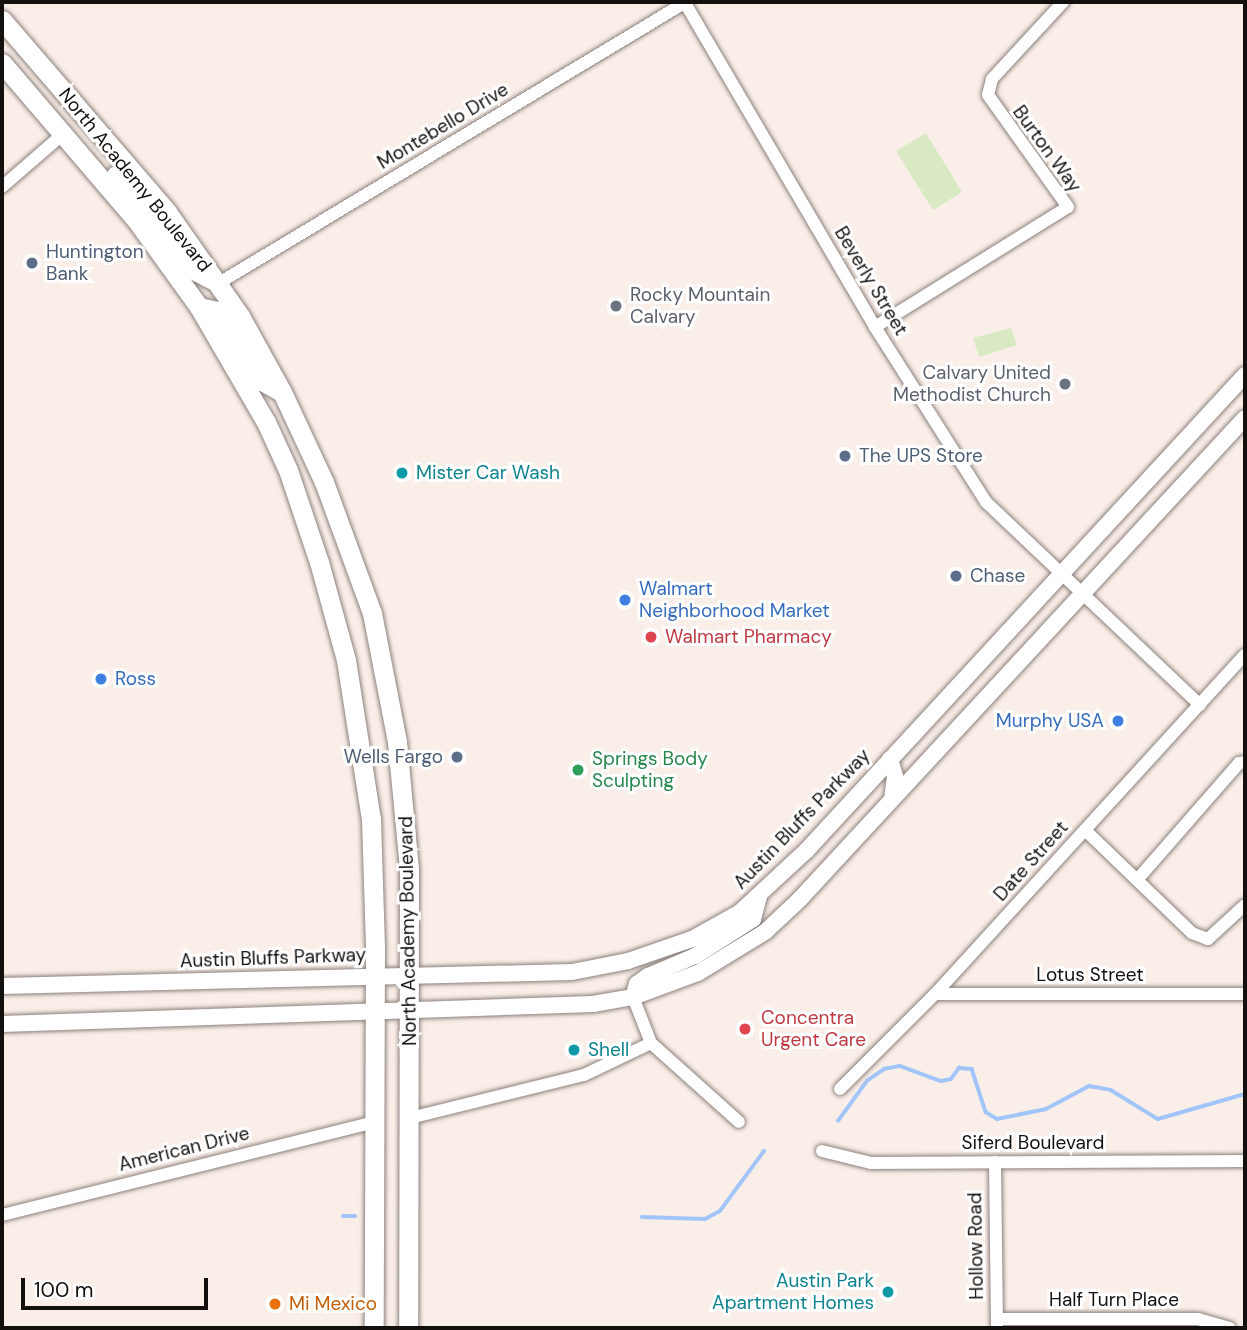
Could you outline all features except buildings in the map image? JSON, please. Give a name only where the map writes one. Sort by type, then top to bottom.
[{"type":"highway","name":"North Academy Boulevard","points":[[2,20],[167,212],[219,282],[282,391],[324,482],[372,613],[406,820],[411,1011],[408,1328]]},
{"type":"highway","name":"North Academy Boulevard","points":[[2,63],[137,221],[199,307],[288,470],[333,610],[365,773],[374,873],[374,1328]]},
{"type":"highway","points":[[36,103],[67,117],[190,268],[219,282]]},
{"type":"highway","points":[[199,307],[218,311],[260,380],[282,391]]},
{"type":"main road","name":"Austin Bluffs Parkway","points":[[2,986],[600,968],[692,939],[759,897],[890,760],[1245,374]]},
{"type":"main road","points":[[2,1024],[551,1007],[633,997],[698,973],[765,932],[1084,594],[1245,418]]},
{"type":"main road","name":"Austin Bluffs Parkway","points":[[890,760],[895,776],[892,799]]},
{"type":"main road","points":[[633,997],[637,984],[648,976],[695,956],[753,919],[759,897]]},
{"type":"street","name":"Beverly Street","points":[[685,2],[875,327],[986,502],[1200,705]]},
{"type":"street","name":"Montebello Drive","points":[[219,282],[685,2]]},
{"type":"street","name":"Burton Way","points":[[875,327],[1068,207],[988,95],[992,79],[1063,2]]},
{"type":"street","points":[[2,187],[63,134]]},
{"type":"street","name":"Date Street","points":[[840,1089],[935,994],[1245,655]]},
{"type":"street","points":[[1137,880],[1239,763],[1245,762]]},
{"type":"street","points":[[1085,830],[1192,933],[1208,939],[1245,905]]},
{"type":"street","name":"Lotus Street","points":[[935,994],[1245,994]]},
{"type":"street","points":[[633,997],[651,1043],[738,1122]]},
{"type":"street","points":[[410,1118],[584,1075],[651,1043]]},
{"type":"street","name":"American Drive","points":[[2,1215],[375,1122]]},
{"type":"street","name":"Siferd Boulevard","points":[[822,1151],[871,1163],[1245,1161]]},
{"type":"street","name":"Hollow Road","points":[[995,1162],[997,1324]]},
{"type":"street","name":"Half Turn Place","points":[[997,1324],[1198,1319],[1230,1328]]},
{"type":"green space","points":[[926,133],[962,192],[933,210],[896,151]]},
{"type":"green space","points":[[1011,328],[1017,345],[979,357],[973,338]]},
{"type":"waterway","points":[[838,1121],[867,1081],[884,1069],[900,1066],[941,1081],[951,1079],[959,1068],[972,1069],[986,1112],[997,1119],[1046,1109],[1089,1086],[1111,1090],[1158,1119],[1245,1094]]},
{"type":"waterway","points":[[642,1217],[705,1219],[720,1211],[764,1151]]},
{"type":"waterway","points":[[343,1216],[355,1216]]},
{"type":"place","name":"Huntington Bank","points":[[32,263]]},
{"type":"place","name":"Rocky Mountain Calvary","points":[[616,306]]},
{"type":"place","name":"Calvary United Methodist Church","points":[[1065,384]]},
{"type":"place","name":"The UPS Store","points":[[845,456]]},
{"type":"place","name":"Mister Car Wash","points":[[402,473]]},
{"type":"place","name":"Chase","points":[[956,576]]},
{"type":"place","name":"Walmart Neighborhood Market","points":[[625,600]]},
{"type":"place","name":"Walmart Pharmacy","points":[[651,637]]},
{"type":"place","name":"Ross","points":[[101,679]]},
{"type":"place","name":"Murphy USA","points":[[1118,721]]},
{"type":"place","name":"Wells Fargo","points":[[457,757]]},
{"type":"place","name":"Springs Body Sculpting","points":[[578,770]]},
{"type":"place","name":"Concentra Urgent Care","points":[[745,1029]]},
{"type":"place","name":"Shell","points":[[574,1050]]},
{"type":"place","name":"Austin Park Apartment Homes","points":[[888,1292]]},
{"type":"place","name":"Mi Mexico","points":[[275,1304]]}]
